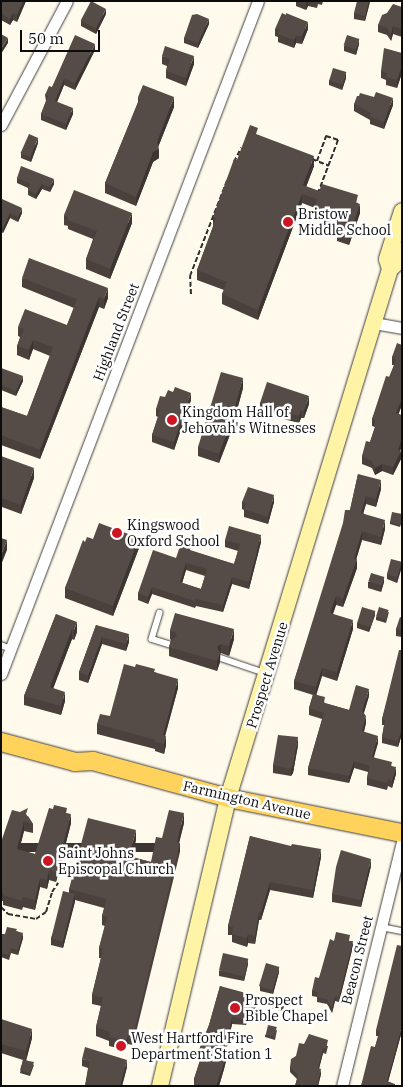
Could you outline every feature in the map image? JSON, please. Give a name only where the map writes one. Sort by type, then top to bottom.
[{"type":"main road","name":"Prospect Avenue","points":[[160,1086],[228,798],[374,323],[390,269],[387,258],[402,211]]},
{"type":"main road","name":"Prospect Avenue","points":[[390,269],[399,261],[402,250]]},
{"type":"main road","name":"Farmington Avenue","points":[[1,730],[79,752],[93,761],[228,798],[402,833]]},
{"type":"main road","name":"Farmington Avenue","points":[[1,742],[76,762],[93,761]]},
{"type":"street","points":[[1,125],[67,1]]},
{"type":"street","name":"Highland Street","points":[[1,674],[6,647],[258,1]]},
{"type":"street","points":[[374,323],[402,328]]},
{"type":"street","name":"Beacon Street","points":[[342,1086],[402,842]]},
{"type":"lane","points":[[160,613],[152,639],[172,645]]},
{"type":"lane","points":[[221,658],[267,674]]},
{"type":"lane","points":[[381,927],[402,931]]},
{"type":"path","points":[[314,196],[322,186],[338,140],[326,136],[317,161]]},
{"type":"path","points":[[234,163],[244,143]]},
{"type":"path","points":[[309,158],[329,166]]},
{"type":"path","points":[[191,294],[190,276],[228,177]]},
{"type":"path","points":[[1,907],[8,914],[36,919],[46,912],[52,892],[58,883]]},
{"type":"building","points":[[1,1],[23,1],[17,15],[13,13],[10,19],[1,14]]},
{"type":"building","points":[[91,1],[106,9],[96,28],[81,20]]},
{"type":"building","points":[[357,1],[369,1],[365,16],[354,13]]},
{"type":"building","points":[[393,4],[402,7],[402,29],[393,26],[391,34],[387,28],[378,25],[382,15],[387,13]]},
{"type":"building","points":[[282,13],[308,22],[302,36],[296,36],[294,40],[278,34],[279,30],[275,29]]},
{"type":"building","points":[[197,14],[209,19],[198,43],[184,38],[192,15]]},
{"type":"building","points":[[1,34],[8,38],[1,49]]},
{"type":"building","points":[[75,35],[95,44],[75,83],[64,79],[55,101],[73,108],[66,124],[41,114],[48,96],[45,95],[49,86],[52,87]]},
{"type":"building","points":[[347,35],[359,39],[356,49],[344,45]]},
{"type":"building","points":[[165,46],[194,56],[186,78],[166,71],[170,59],[162,56]]},
{"type":"building","points":[[384,48],[402,53],[402,66],[397,80],[386,77],[387,73],[381,71]]},
{"type":"building","points":[[333,68],[346,72],[343,85],[329,80]]},
{"type":"building","points":[[143,85],[174,97],[157,142],[159,149],[153,152],[136,197],[105,183],[140,98],[138,97]]},
{"type":"building","points":[[376,92],[393,98],[384,122],[370,117],[371,113],[354,104],[360,93],[374,97]]},
{"type":"building","points":[[250,125],[258,128],[256,134],[314,156],[303,185],[319,191],[322,184],[358,195],[356,203],[360,204],[349,236],[337,232],[339,227],[329,223],[331,218],[321,215],[323,210],[315,207],[317,199],[302,194],[258,310],[222,294],[227,282],[197,270],[216,218],[213,217],[234,159],[237,160]]},
{"type":"building","points":[[29,134],[38,138],[30,157],[20,153]]},
{"type":"building","points":[[21,166],[54,179],[50,187],[42,184],[36,194],[28,190],[30,183],[17,178]]},
{"type":"building","points":[[74,190],[132,213],[110,269],[86,259],[97,231],[68,220],[68,217],[64,215]]},
{"type":"building","points":[[2,199],[22,208],[18,217],[10,213],[3,228],[1,227]]},
{"type":"building","points":[[29,258],[108,288],[104,299],[99,297],[40,450],[1,435],[1,407],[27,416],[53,347],[33,340],[29,350],[17,346],[24,329],[18,327],[25,309],[67,325],[77,299],[22,278]]},
{"type":"building","points":[[397,343],[402,345],[402,398],[396,413],[402,415],[402,437],[398,450],[401,451],[393,467],[382,464],[375,468],[372,461],[362,456],[366,441],[370,442],[375,427],[375,420],[372,419],[386,376],[390,377],[396,359],[392,357]]},
{"type":"building","points":[[1,368],[23,376],[16,391],[1,385]]},
{"type":"building","points":[[221,372],[243,378],[231,422],[219,454],[198,447]]},
{"type":"building","points":[[267,382],[309,396],[304,411],[301,410],[299,416],[271,409],[260,403]]},
{"type":"building","name":"Kingdom Hall of Jehovah's Witnesses","points":[[175,387],[191,393],[174,442],[152,435],[160,410],[156,409],[160,396],[165,397],[168,390],[173,392]]},
{"type":"building","points":[[1,456],[34,468],[21,505],[1,498]]},
{"type":"building","points":[[358,474],[381,480],[376,499],[366,496],[361,513],[385,520],[381,537],[362,531],[354,559],[357,559],[343,599],[336,596],[330,613],[353,620],[337,672],[322,668],[316,687],[294,681],[343,523],[345,510],[350,510]]},
{"type":"building","points":[[248,487],[274,495],[268,517],[244,509],[246,503],[242,502]]},
{"type":"building","points":[[392,512],[402,514],[400,525],[390,522]]},
{"type":"building","points":[[99,523],[139,538],[113,606],[65,588],[83,540],[85,542],[87,537],[93,539]]},
{"type":"building","points":[[229,526],[261,535],[249,582],[232,577],[223,605],[196,599],[195,601],[152,587],[148,597],[138,593],[153,550],[176,558],[181,543],[191,546],[190,550],[234,564],[240,544],[225,540]],"holes":[[[186,563],[207,569],[201,589],[180,582]]]},
{"type":"building","points":[[1,538],[7,540],[1,555]]},
{"type":"building","points":[[391,559],[402,562],[397,577],[387,574]]},
{"type":"building","points":[[371,573],[384,577],[382,586],[368,582]]},
{"type":"building","points":[[362,607],[375,611],[370,627],[357,623]]},
{"type":"building","points":[[379,607],[389,610],[386,619],[376,617]]},
{"type":"building","points":[[175,613],[234,629],[229,646],[221,644],[217,647],[220,653],[217,661],[169,647],[171,640],[177,636],[175,632],[170,630]]},
{"type":"building","points":[[56,614],[77,622],[74,630],[72,629],[50,687],[65,692],[61,706],[24,696]]},
{"type":"building","points":[[400,617],[402,618],[402,631],[396,629]]},
{"type":"building","points":[[96,625],[129,634],[126,644],[102,637],[88,676],[79,672]]},
{"type":"building","points":[[399,650],[402,650],[402,728],[398,741],[382,737],[385,720],[382,719]]},
{"type":"building","points":[[124,664],[135,667],[136,664],[155,669],[154,672],[178,679],[163,735],[166,736],[164,744],[155,742],[156,740],[97,724],[100,714],[110,716]]},
{"type":"building","points":[[356,685],[369,689],[362,711],[366,716],[362,731],[378,736],[372,757],[392,762],[391,766],[396,767],[392,781],[388,779],[387,783],[367,778],[370,766],[354,761],[349,776],[308,768],[324,713],[309,708],[313,694],[325,697],[324,703],[349,710]]},
{"type":"building","points":[[278,735],[298,737],[291,769],[273,765]]},
{"type":"building","name":"Saint Johns Episcopal Church","points":[[54,805],[67,808],[66,813],[71,814],[56,872],[49,870],[47,880],[40,878],[35,900],[23,897],[22,901],[3,895],[1,891],[1,842],[12,810],[20,812],[28,808],[26,814],[33,824],[24,821],[17,849],[35,854],[49,808],[53,809]]},
{"type":"building","points":[[169,810],[184,813],[177,842],[180,843],[133,1036],[128,1035],[126,1041],[109,1037],[110,1032],[96,1027],[103,997],[92,995],[103,949],[99,948],[107,917],[102,916],[107,899],[69,889],[88,818],[136,830],[129,856],[151,862],[156,837],[162,838]]},
{"type":"building","points":[[250,836],[291,846],[292,844],[321,849],[313,890],[270,882],[261,912],[259,911],[255,936],[248,934],[247,938],[232,934],[233,927],[228,926]]},
{"type":"building","points":[[341,850],[371,859],[361,900],[332,894]]},
{"type":"building","points":[[63,891],[75,894],[63,941],[51,939]]},
{"type":"building","points":[[7,927],[17,929],[16,931],[23,933],[18,950],[11,948],[9,955],[1,953],[1,934],[5,934]]},
{"type":"building","points":[[336,932],[350,935],[349,941],[353,941],[339,997],[335,996],[332,1008],[327,999],[317,997],[318,992],[312,991],[315,977],[319,978],[330,939],[334,941]]},
{"type":"building","points":[[397,945],[402,946],[402,1026],[387,1081],[395,1084],[395,1086],[361,1086],[371,1046],[375,1047],[380,1031],[376,1030]]},
{"type":"building","points":[[223,953],[248,959],[244,976],[219,971]]},
{"type":"building","points":[[266,963],[279,967],[272,990],[259,986]]},
{"type":"building","points":[[220,986],[257,996],[255,1005],[250,1004],[246,1019],[232,1017],[225,1050],[227,1051],[216,1086],[194,1086],[196,1079],[194,1079],[202,1055],[198,1054],[209,1025]]},
{"type":"building","points":[[275,996],[285,998],[283,1008],[273,1006]]},
{"type":"building","points":[[1,1019],[32,1029],[26,1051],[1,1044]]},
{"type":"building","points":[[268,1025],[277,1027],[275,1037],[266,1035]]},
{"type":"building","points":[[309,1034],[328,1040],[326,1049],[323,1048],[318,1068],[321,1069],[317,1086],[295,1086],[298,1075],[290,1067],[291,1059],[296,1056],[299,1043],[304,1044]]},
{"type":"building","points":[[85,1047],[127,1060],[120,1086],[85,1086],[90,1061],[82,1059]]},
{"type":"building","points":[[23,1060],[34,1062],[30,1073],[20,1070]]},
{"type":"place","name":"Bristow Middle School","points":[[288,222]]},
{"type":"place","name":"Kingdom Hall of Jehovah's Witnesses","points":[[172,420]]},
{"type":"place","name":"Kingswood Oxford School","points":[[117,533]]},
{"type":"place","name":"Saint Johns Episcopal Church","points":[[48,861]]},
{"type":"place","name":"Prospect Bible Chapel","points":[[235,1008]]},
{"type":"place","name":"West Hartford Fire Department Station 1","points":[[121,1046]]}]
